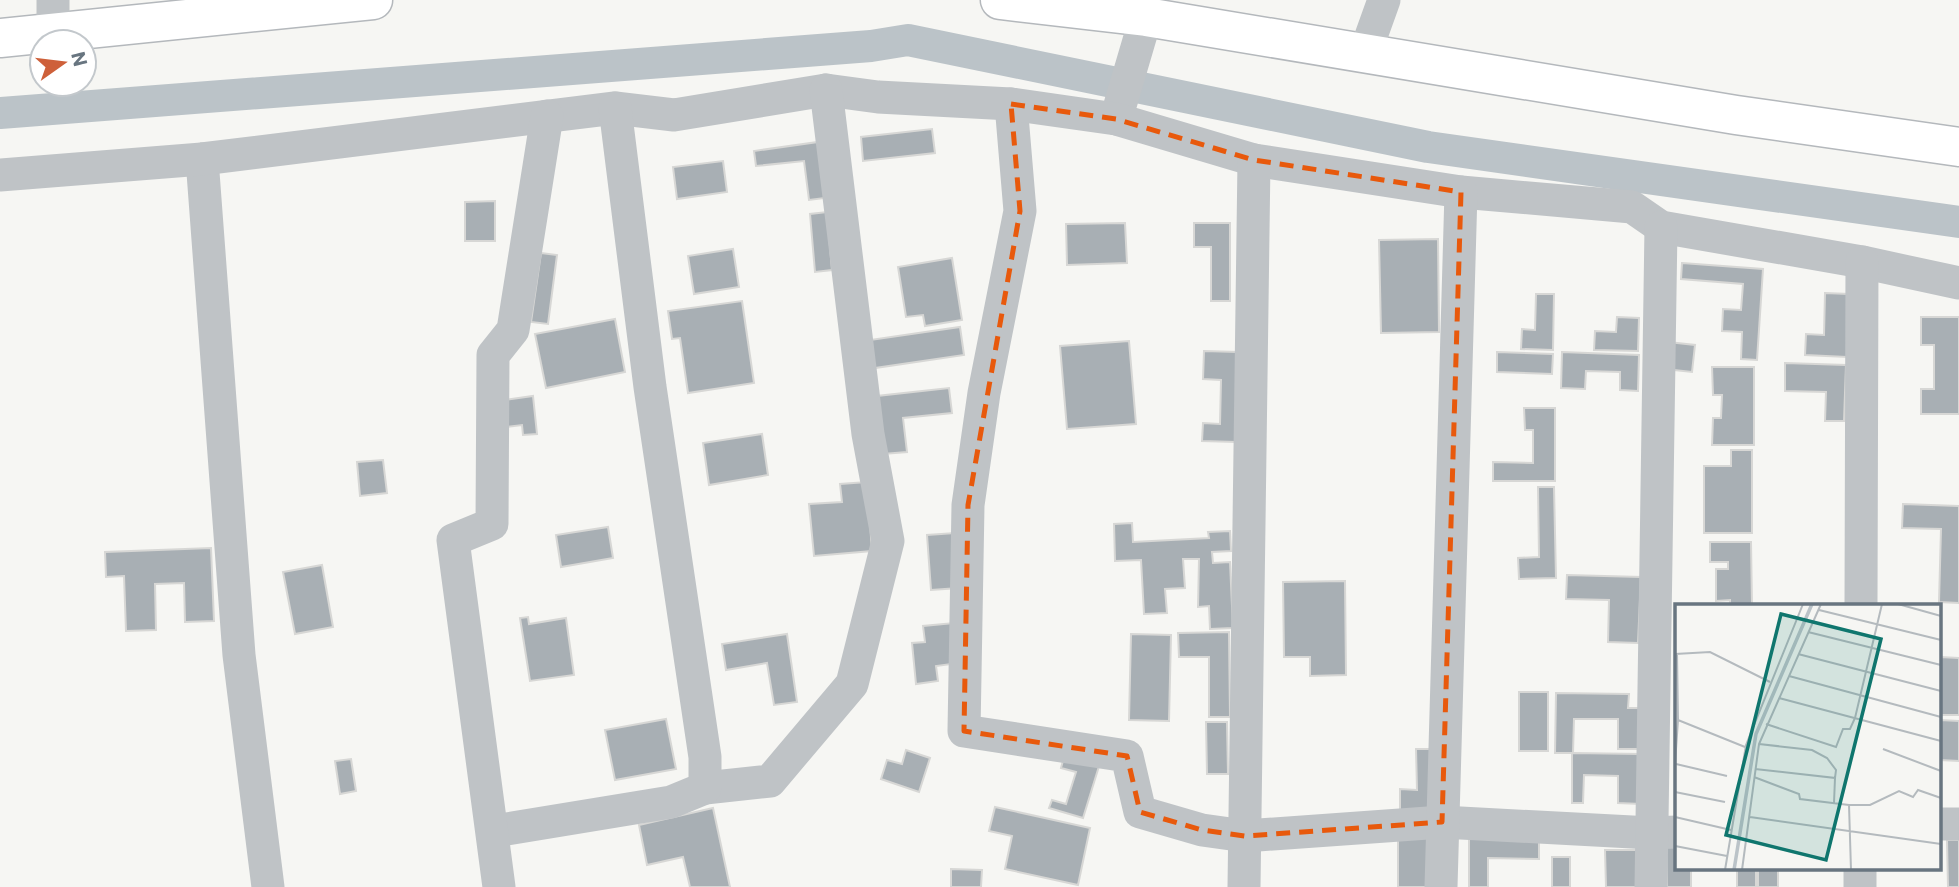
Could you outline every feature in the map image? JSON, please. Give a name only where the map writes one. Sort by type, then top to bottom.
[{"type":"street","points":[[0,38],[53,16],[373,0]]},
{"type":"street","points":[[1000,0],[1146,17],[1736,115],[1959,146]]},
{"type":"street","points":[[1365,53],[1384,0]]},
{"type":"street","points":[[1116,119],[1146,17]]},
{"type":"street","points":[[494,831],[671,802],[705,788],[771,781],[852,684],[888,541],[868,434],[826,90]]},
{"type":"street","points":[[0,175],[202,159],[615,108],[674,115],[826,90],[878,97],[1011,104],[1116,119],[1254,160],[1461,192],[1632,207],[1661,227],[1862,262],[1959,283]]},
{"type":"street","points":[[1011,104],[1020,211],[984,393],[968,505],[964,731],[1126,756],[1140,812],[1202,830],[1245,836],[1442,822],[1664,832]]},
{"type":"street","points":[[615,108],[650,387],[705,757],[705,788]]},
{"type":"street","points":[[499,887],[494,831],[453,540],[492,524],[493,355],[513,330],[547,116]]},
{"type":"street","points":[[202,159],[239,655],[268,887]]},
{"type":"street","points":[[1244,887],[1254,160]]},
{"type":"street","points":[[1441,887],[1461,192]]},
{"type":"street","points":[[1651,887],[1664,832],[1661,227]]},
{"type":"street","points":[[1861,604],[1862,262]]},
{"type":"street","points":[[1941,824],[1959,824]]},
{"type":"highlighted area","points":[[1011,104],[1116,119],[1254,160],[1461,192],[1442,822],[1245,836],[1202,830],[1140,812],[1127,756],[964,731],[968,505],[1020,211]]},
{"type":"building","points":[[932,129],[935,153],[863,161],[861,137]]},
{"type":"building","points":[[818,142],[825,198],[809,200],[804,161],[756,166],[754,151]]},
{"type":"building","points":[[723,161],[727,192],[677,199],[673,167]]},
{"type":"building","points":[[495,201],[495,241],[465,241],[465,202]]},
{"type":"building","points":[[827,212],[832,270],[815,272],[810,214]]},
{"type":"building","points":[[1125,223],[1127,263],[1067,265],[1066,224]]},
{"type":"building","points":[[1194,223],[1230,223],[1230,301],[1211,301],[1211,247],[1194,247]]},
{"type":"building","points":[[1438,239],[1439,332],[1381,333],[1379,240]]},
{"type":"building","points":[[733,249],[739,287],[694,294],[688,256]]},
{"type":"building","points":[[541,253],[557,255],[548,324],[531,322]]},
{"type":"building","points":[[952,258],[962,320],[925,326],[923,315],[906,317],[898,267]]},
{"type":"building","points":[[1682,263],[1763,269],[1757,360],[1741,359],[1742,332],[1722,331],[1723,309],[1741,310],[1743,284],[1681,279]]},
{"type":"building","points":[[1825,293],[1849,294],[1847,357],[1805,355],[1806,334],[1824,335]]},
{"type":"building","points":[[1536,294],[1554,294],[1553,350],[1521,349],[1522,329],[1535,330]]},
{"type":"building","points":[[742,301],[754,383],[688,393],[680,338],[672,339],[668,311]]},
{"type":"building","points":[[1617,317],[1639,318],[1638,351],[1594,350],[1595,331],[1616,332]]},
{"type":"building","points":[[1921,317],[1959,317],[1959,414],[1921,414],[1921,389],[1934,389],[1934,345],[1921,345]]},
{"type":"building","points":[[615,319],[625,372],[546,388],[535,334]]},
{"type":"building","points":[[960,327],[964,355],[875,368],[870,340]]},
{"type":"building","points":[[1129,341],[1136,424],[1067,429],[1060,346]]},
{"type":"building","points":[[1668,342],[1695,345],[1692,372],[1665,369]]},
{"type":"building","points":[[1204,351],[1238,352],[1236,442],[1202,441],[1203,423],[1220,424],[1221,380],[1203,379]]},
{"type":"building","points":[[1497,352],[1553,354],[1552,374],[1497,372]]},
{"type":"building","points":[[1562,352],[1639,355],[1638,391],[1620,390],[1620,372],[1586,371],[1585,389],[1561,388]]},
{"type":"building","points":[[1785,363],[1846,365],[1844,421],[1825,421],[1826,392],[1785,391]]},
{"type":"building","points":[[1712,367],[1754,367],[1754,445],[1712,445],[1713,418],[1721,418],[1722,395],[1713,395]]},
{"type":"building","points":[[949,388],[952,413],[903,418],[907,452],[883,454],[877,396]]},
{"type":"building","points":[[533,396],[537,434],[523,435],[522,425],[506,427],[504,400]]},
{"type":"building","points":[[1524,408],[1555,408],[1555,481],[1493,481],[1493,462],[1533,463],[1533,430],[1525,430]]},
{"type":"building","points":[[762,434],[768,475],[709,485],[703,443]]},
{"type":"building","points":[[1731,450],[1752,450],[1752,533],[1704,533],[1704,466],[1731,466]]},
{"type":"building","points":[[383,460],[387,493],[360,496],[357,462]]},
{"type":"building","points":[[867,482],[872,551],[814,556],[809,504],[842,502],[840,484]]},
{"type":"building","points":[[1538,487],[1554,487],[1556,578],[1519,579],[1518,558],[1539,557]]},
{"type":"building","points":[[1903,504],[1959,506],[1959,603],[1939,602],[1941,529],[1902,528]]},
{"type":"building","points":[[1132,523],[1133,542],[1209,538],[1208,532],[1230,531],[1231,551],[1212,552],[1213,563],[1230,562],[1233,628],[1210,629],[1209,606],[1198,607],[1199,559],[1183,559],[1185,588],[1165,589],[1167,613],[1144,614],[1141,560],[1115,561],[1114,524]]},
{"type":"building","points":[[608,527],[613,558],[561,567],[556,535]]},
{"type":"building","points":[[955,533],[959,588],[931,590],[927,535]]},
{"type":"building","points":[[1710,542],[1751,542],[1752,604],[1730,604],[1730,600],[1716,601],[1716,569],[1728,569],[1728,562],[1710,562]]},
{"type":"building","points":[[211,548],[214,621],[185,622],[184,583],[155,584],[156,630],[126,631],[124,576],[106,577],[105,552]]},
{"type":"building","points":[[322,565],[333,627],[295,634],[283,572]]},
{"type":"building","points":[[1567,575],[1641,577],[1638,643],[1608,642],[1609,600],[1566,599]]},
{"type":"building","points":[[1345,581],[1346,675],[1310,676],[1310,657],[1284,657],[1283,582]]},
{"type":"building","points":[[528,617],[529,624],[566,618],[574,675],[530,681],[520,618]]},
{"type":"building","points":[[954,623],[959,663],[936,666],[938,681],[916,684],[912,643],[925,642],[923,626]]},
{"type":"building","points":[[1229,632],[1230,717],[1209,717],[1209,657],[1179,657],[1178,633]]},
{"type":"building","points":[[787,634],[797,702],[774,705],[767,663],[726,670],[722,644]]},
{"type":"building","points":[[1131,634],[1171,635],[1169,721],[1129,720]]},
{"type":"building","points":[[1941,657],[1959,658],[1959,715],[1941,715]]},
{"type":"building","points":[[1519,692],[1548,692],[1548,751],[1519,751]]},
{"type":"building","points":[[1556,693],[1629,694],[1628,708],[1644,708],[1644,749],[1618,749],[1618,719],[1574,719],[1573,753],[1555,753]]},
{"type":"building","points":[[666,719],[676,769],[615,780],[605,730]]},
{"type":"building","points":[[1941,720],[1959,721],[1959,761],[1941,760]]},
{"type":"building","points":[[1206,722],[1227,722],[1228,774],[1207,774]]},
{"type":"building","points":[[1416,749],[1436,749],[1437,811],[1400,812],[1400,789],[1417,790]]},
{"type":"building","points":[[906,750],[930,758],[919,792],[881,779],[887,760],[902,764]]},
{"type":"building","points":[[1065,753],[1100,763],[1083,818],[1049,808],[1052,800],[1066,804],[1076,772],[1061,768]]},
{"type":"building","points":[[1572,753],[1641,754],[1641,804],[1618,803],[1618,776],[1584,775],[1583,803],[1572,803]]},
{"type":"building","points":[[351,759],[356,791],[340,794],[335,761]]},
{"type":"building","points":[[995,807],[1090,828],[1078,885],[1005,869],[1012,836],[989,831]]},
{"type":"building","points":[[713,808],[730,887],[690,887],[683,857],[647,865],[639,825]]},
{"type":"building","points":[[1469,832],[1539,833],[1539,859],[1488,858],[1488,887],[1469,887]]},
{"type":"building","points":[[1398,834],[1434,834],[1434,887],[1398,887]]},
{"type":"building","points":[[1666,838],[1675,838],[1675,870],[1691,870],[1691,887],[1667,887]]},
{"type":"building","points":[[1947,840],[1959,840],[1959,887],[1948,887]]},
{"type":"building","points":[[1605,850],[1638,850],[1638,887],[1606,887]]},
{"type":"building","points":[[1552,857],[1570,857],[1570,887],[1552,887]]},
{"type":"building","points":[[951,869],[982,870],[981,887],[951,887]]},
{"type":"building","points":[[1737,870],[1756,870],[1756,887],[1737,887]]},
{"type":"building","points":[[1758,870],[1778,870],[1778,887],[1758,887]]},
{"type":"waterway","points":[[0,113],[871,46],[908,40],[1428,147],[1959,222]]}]
